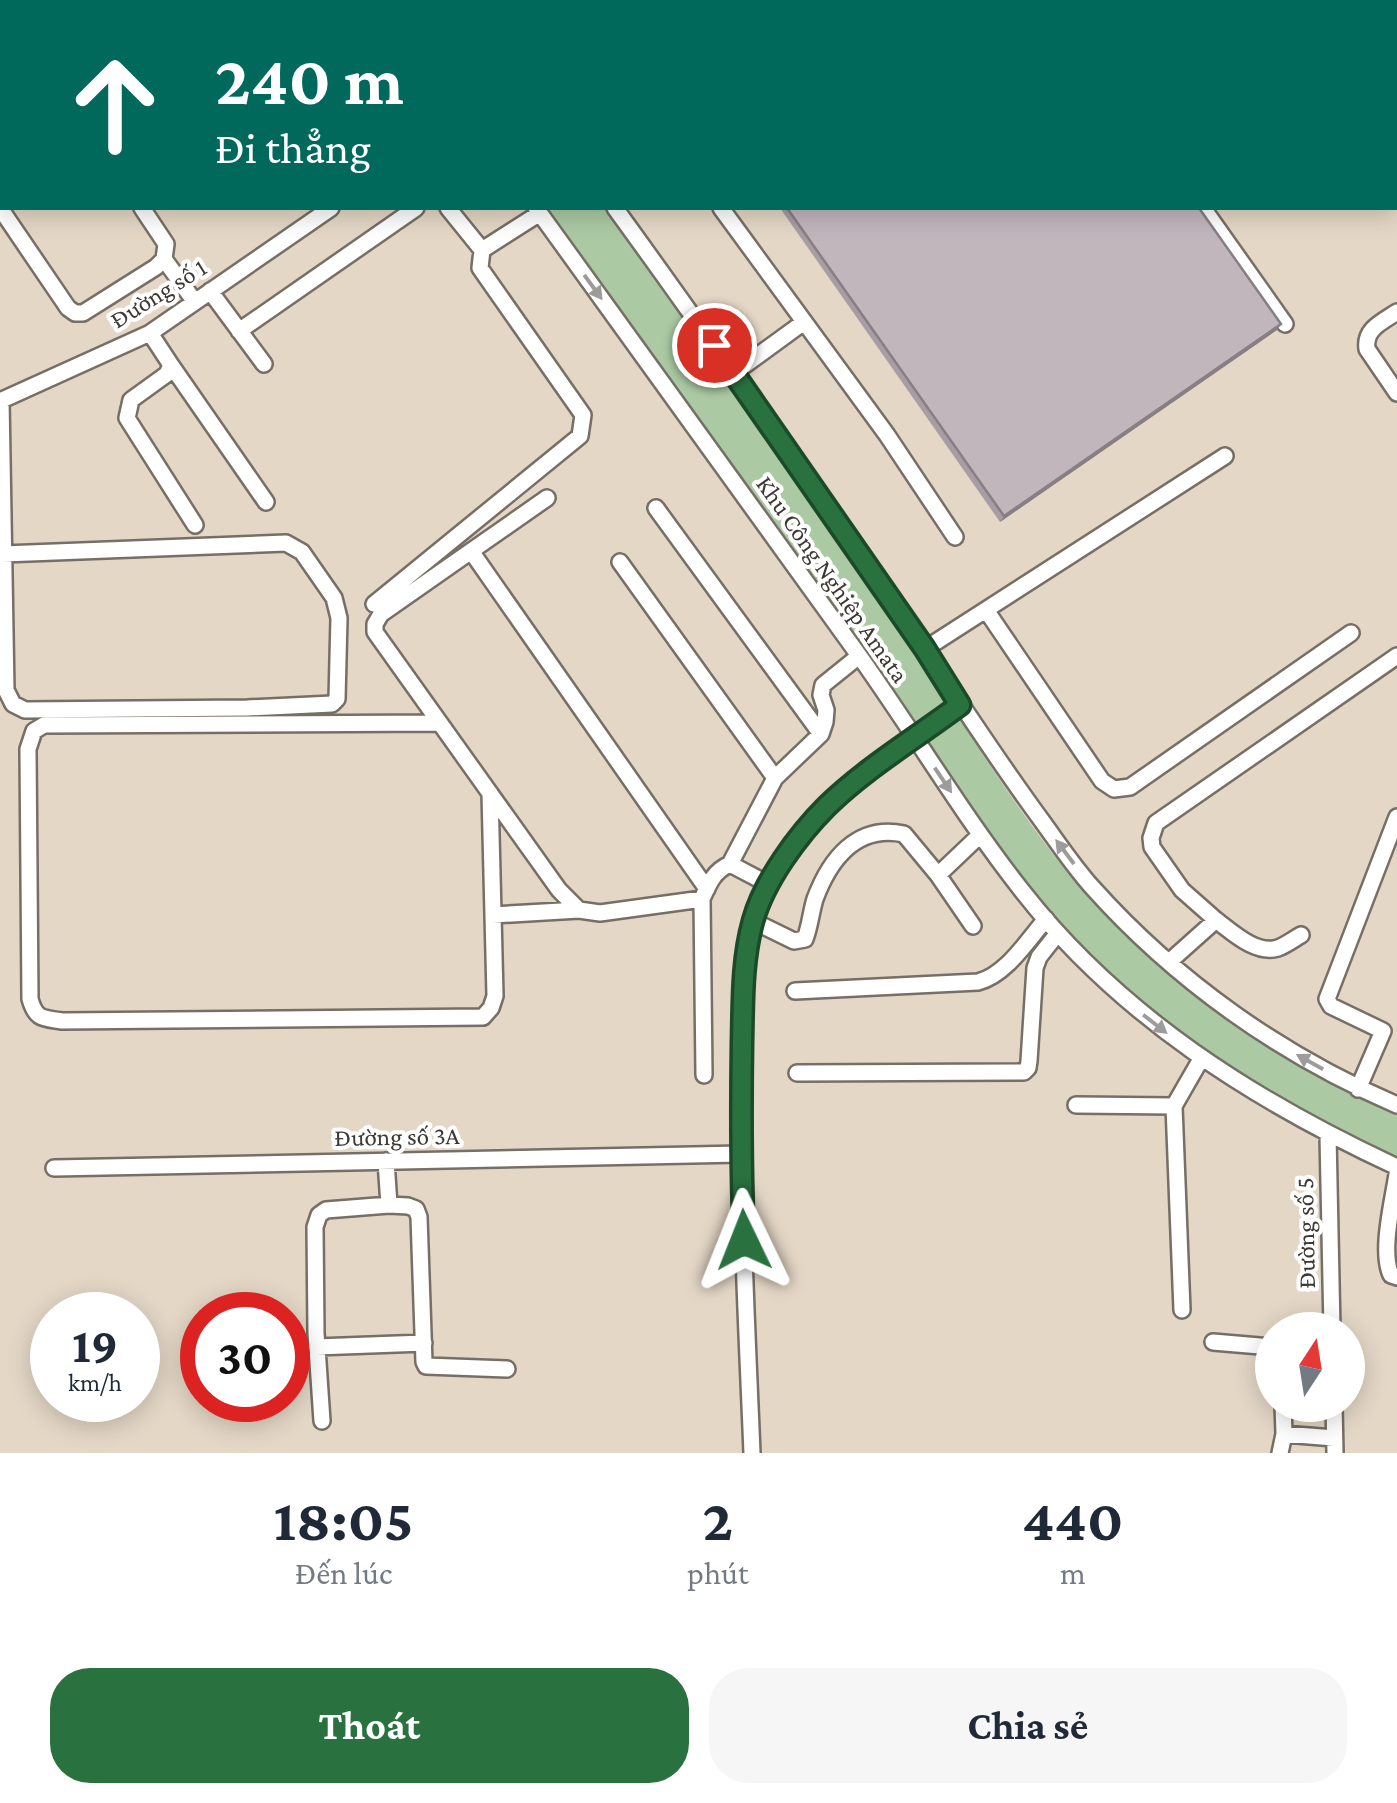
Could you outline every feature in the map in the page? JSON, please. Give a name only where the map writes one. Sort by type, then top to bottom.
[{"type":"street","points":[[1,210],[68,308],[83,313],[164,258],[166,244],[143,210]]},
{"type":"street","name":"Đường số 1","points":[[0,400],[150,333],[328,210]]},
{"type":"street","points":[[239,331],[413,210]]},
{"type":"street","points":[[374,604],[580,436],[582,430],[583,415],[480,268],[482,250],[450,210]]},
{"type":"street","points":[[482,250],[538,210]]},
{"type":"street","name":"Khu Công Nghiệp Amata","points":[[538,210],[859,656],[980,835],[1046,920],[1125,1000],[1200,1059],[1328,1136],[1397,1171]]},
{"type":"street","name":"Khu Công Nghiệp Amata","points":[[616,210],[734,373],[1010,778],[1090,885],[1130,927],[1212,999],[1358,1089],[1397,1105]]},
{"type":"street","points":[[721,210],[887,435],[956,537]]},
{"type":"street","points":[[1204,210],[1285,324]]},
{"type":"street","points":[[164,258],[195,302]]},
{"type":"street","points":[[210,292],[264,364]]},
{"type":"street","points":[[1397,312],[1370,331],[1366,340],[1367,348],[1397,393]]},
{"type":"street","points":[[734,373],[804,322]]},
{"type":"street","points":[[150,333],[266,502]]},
{"type":"street","points":[[171,366],[167,374],[131,400],[127,418],[195,526]]},
{"type":"street","points":[[0,400],[6,690],[13,704],[25,710],[247,708],[332,704],[337,699],[338,618],[334,598],[302,552],[286,543],[4,554]]},
{"type":"street","points":[[925,649],[1225,456]]},
{"type":"street","points":[[547,498],[381,614],[374,632],[559,890],[580,910]]},
{"type":"street","points":[[656,508],[821,734]]},
{"type":"street","points":[[471,551],[704,894]]},
{"type":"street","points":[[620,562],[774,778]]},
{"type":"street","points":[[986,610],[1102,782],[1114,790],[1130,787],[1351,632]]},
{"type":"street","points":[[704,1075],[704,894],[712,877],[730,864],[774,778],[821,734],[826,710],[821,694],[824,685],[859,656]]},
{"type":"street","points":[[1301,935],[1277,948],[1265,949],[1252,945],[1216,920],[1182,890],[1152,847],[1156,823],[1397,656]]},
{"type":"street","points":[[752,1453],[741,1154],[744,980],[753,921],[791,848],[828,806],[960,705]]},
{"type":"street","points":[[440,723],[44,725],[34,731],[28,749],[30,999],[34,1011],[41,1018],[62,1021],[483,1017],[495,996],[490,793]]},
{"type":"street","points":[[1358,1089],[1390,1034],[1330,1006],[1327,999],[1397,817]]},
{"type":"street","points":[[753,921],[794,941],[805,939],[815,900],[832,865],[856,840],[878,832],[904,834],[973,926]]},
{"type":"street","points":[[938,875],[980,835]]},
{"type":"street","points":[[730,864],[770,885]]},
{"type":"street","points":[[493,915],[600,912],[704,894]]},
{"type":"street","points":[[795,991],[978,982],[999,972],[1046,920]]},
{"type":"street","points":[[1170,962],[1216,920]]},
{"type":"street","points":[[798,1073],[1024,1072],[1030,1061],[1035,968],[1058,933]]},
{"type":"street","points":[[1182,1310],[1174,1106],[1200,1059]]},
{"type":"street","points":[[1076,1104],[1174,1106]]},
{"type":"street","name":"Đường số 5","points":[[1328,1136],[1332,1312]]},
{"type":"street","name":"Đường số 3A","points":[[54,1168],[741,1154]]},
{"type":"street","points":[[386,1162],[388,1205]]},
{"type":"street","points":[[1397,1171],[1388,1242],[1388,1266],[1397,1277]]},
{"type":"street","points":[[322,1421],[316,1347],[315,1227],[319,1215],[326,1210],[388,1205],[416,1209],[426,1366],[507,1369]]},
{"type":"street","points":[[1213,1342],[1255,1345]]},
{"type":"street","points":[[316,1347],[424,1344]]},
{"type":"street","points":[[1280,1453],[1284,1422]]},
{"type":"street","points":[[1284,1434],[1334,1446]]},
{"type":"shaded area","points":[[0,210],[1397,210],[1397,1453],[0,1453]]},
{"type":"green space","points":[[548,210],[605,210],[727,379],[950,706],[919,728]]},
{"type":"green space","points":[[956,714],[1051,852],[1120,929],[1191,993],[1230,1022],[1311,1073],[1397,1115],[1397,1157],[1294,1105],[1198,1044],[1109,972],[1069,932],[1003,851],[925,737]]},
{"type":"building","points":[[788,210],[1200,210],[1281,324],[1004,516]]},
{"type":"route","points":[[714,345],[960,705],[828,806],[791,848],[760,902],[753,921],[744,980],[744,1240]]}]
